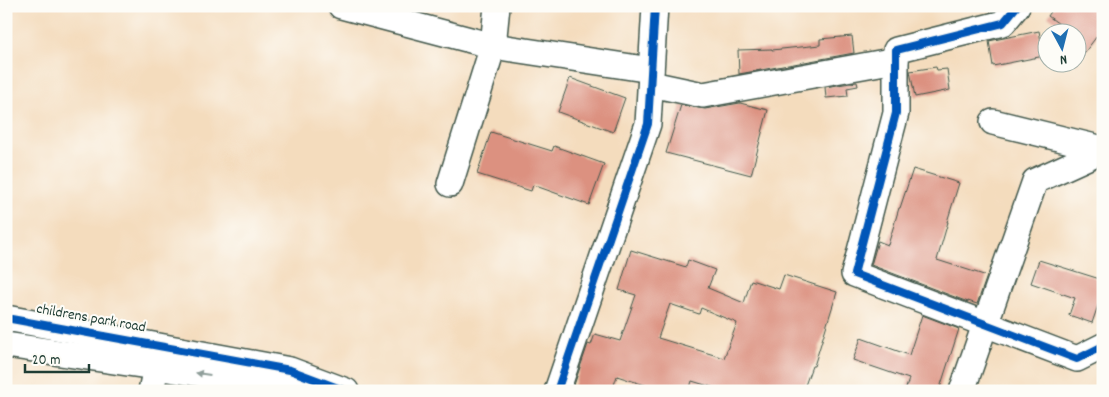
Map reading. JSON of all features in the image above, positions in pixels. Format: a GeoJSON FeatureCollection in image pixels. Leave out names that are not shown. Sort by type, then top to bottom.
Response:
{"type":"FeatureCollection","features":[{"type":"Feature","properties":{"kind":"street"},"geometry":{"type":"LineString","coordinates":[[341,6],[494,46],[651,77],[703,95],[896,60]]}},
{"type":"Feature","properties":{"kind":"street"},"geometry":{"type":"LineString","coordinates":[[450,184],[494,46],[496,6]]}},
{"type":"Feature","properties":{"kind":"street"},"geometry":{"type":"LineString","coordinates":[[556,391],[648,124],[655,6]]}},
{"type":"Feature","properties":{"kind":"street"},"geometry":{"type":"LineString","coordinates":[[1017,6],[1003,23],[896,50],[896,113],[854,274],[1077,359],[1103,346]]}},
{"type":"Feature","properties":{"kind":"street"},"geometry":{"type":"LineString","coordinates":[[992,122],[1103,149]]}},
{"type":"Feature","properties":{"kind":"street"},"geometry":{"type":"LineString","coordinates":[[962,391],[1035,181],[1103,149]]}},
{"type":"Feature","properties":{"kind":"street","name":"childrens park road"},"geometry":{"type":"LineString","coordinates":[[6,318],[290,370],[346,391]]}},
{"type":"Feature","properties":{"kind":"street"},"geometry":{"type":"LineString","coordinates":[[6,345],[153,379],[297,388],[303,391]]}},
{"type":"Feature","properties":{"kind":"building"},"geometry":{"type":"Polygon","coordinates":[[[1055,6],[1089,6],[1103,14],[1103,28],[1086,51],[1086,22],[1056,22],[1048,16],[1055,6]]]}},
{"type":"Feature","properties":{"kind":"building"},"geometry":{"type":"Polygon","coordinates":[[[1036,32],[1036,58],[993,66],[989,41],[1036,32]]]}},
{"type":"Feature","properties":{"kind":"building"},"geometry":{"type":"Polygon","coordinates":[[[852,36],[854,53],[739,74],[738,50],[772,50],[820,45],[820,39],[852,36]]]}},
{"type":"Feature","properties":{"kind":"building"},"geometry":{"type":"Polygon","coordinates":[[[936,67],[937,70],[947,69],[950,90],[915,97],[910,71],[936,67]]]}},
{"type":"Feature","properties":{"kind":"building"},"geometry":{"type":"Polygon","coordinates":[[[570,78],[625,98],[613,132],[558,112],[570,78]]]}},
{"type":"Feature","properties":{"kind":"building"},"geometry":{"type":"Polygon","coordinates":[[[857,82],[858,86],[847,88],[848,96],[826,98],[825,87],[857,82]]]}},
{"type":"Feature","properties":{"kind":"building"},"geometry":{"type":"Polygon","coordinates":[[[740,103],[768,110],[751,175],[666,153],[681,105],[705,109],[740,103]]]}},
{"type":"Feature","properties":{"kind":"building"},"geometry":{"type":"Polygon","coordinates":[[[491,132],[552,151],[554,146],[604,164],[589,205],[533,185],[531,191],[477,174],[491,132]]]}},
{"type":"Feature","properties":{"kind":"building"},"geometry":{"type":"Polygon","coordinates":[[[913,169],[959,183],[937,260],[987,276],[977,304],[871,265],[878,241],[888,245],[913,169]]]}},
{"type":"Feature","properties":{"kind":"building"},"geometry":{"type":"Polygon","coordinates":[[[631,250],[686,267],[688,260],[715,270],[708,288],[744,303],[751,280],[779,289],[784,275],[837,292],[814,366],[812,366],[803,391],[725,391],[692,381],[689,391],[653,391],[654,388],[617,376],[612,391],[572,391],[588,344],[591,345],[595,334],[620,341],[636,295],[619,290],[631,250]],[[670,304],[658,338],[724,358],[737,323],[701,308],[699,314],[670,304]]]}},
{"type":"Feature","properties":{"kind":"building"},"geometry":{"type":"Polygon","coordinates":[[[1039,260],[1103,280],[1103,291],[1092,323],[1069,315],[1075,298],[1031,283],[1039,260]]]}},
{"type":"Feature","properties":{"kind":"building"},"geometry":{"type":"Polygon","coordinates":[[[922,315],[959,329],[939,391],[905,391],[909,379],[853,360],[861,338],[909,355],[922,315]]]}},
{"type":"Feature","properties":{"kind":"cycle path"},"geometry":{"type":"LineString","coordinates":[[557,391],[648,124],[655,6]]}},
{"type":"Feature","properties":{"kind":"cycle path"},"geometry":{"type":"LineString","coordinates":[[1017,6],[1003,23],[896,50],[896,113],[854,274],[1077,359],[1103,346]]}},
{"type":"Feature","properties":{"kind":"cycle path"},"geometry":{"type":"LineString","coordinates":[[6,318],[290,370],[346,391]]}}]}
